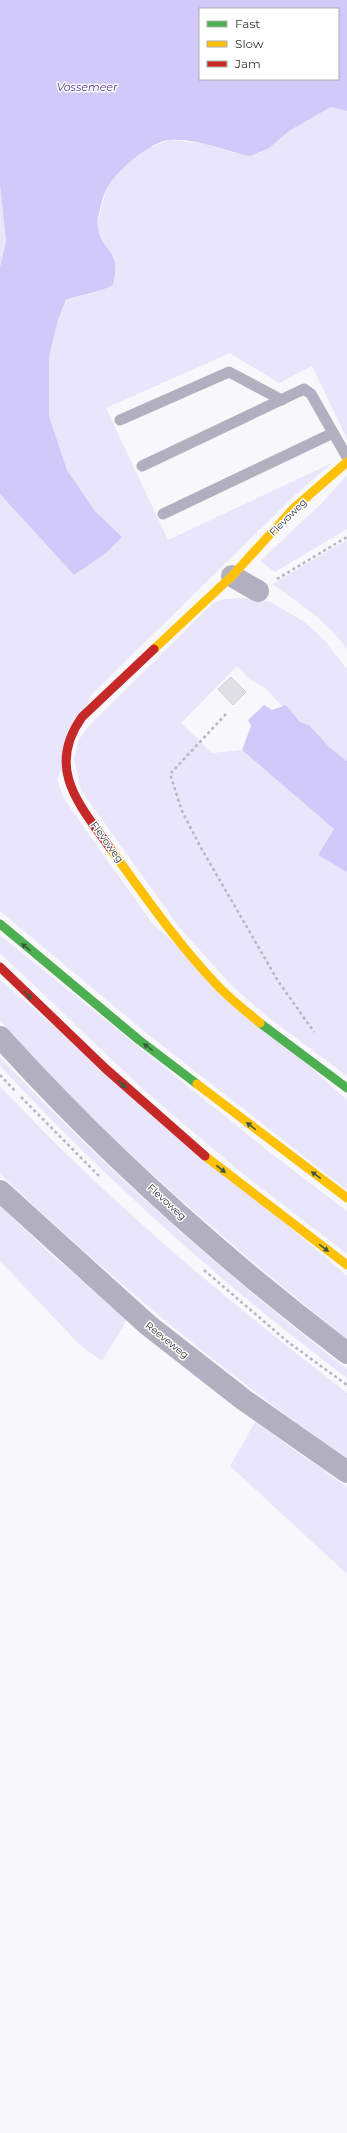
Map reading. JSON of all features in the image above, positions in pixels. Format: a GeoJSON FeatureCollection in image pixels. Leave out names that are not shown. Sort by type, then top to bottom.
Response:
{"type":"FeatureCollection","features":[{"type":"Feature","properties":{"kind":"main road","name":"Flevoweg"},"geometry":{"type":"LineString","coordinates":[[347,462],[293,509],[232,576],[76,724],[65,750],[66,777],[70,789],[84,812],[187,952],[218,986],[262,1025],[347,1088]]}},
{"type":"Feature","properties":{"kind":"main road"},"geometry":{"type":"LineString","coordinates":[[0,924],[139,1040],[347,1198]]}},
{"type":"Feature","properties":{"kind":"main road"},"geometry":{"type":"LineString","coordinates":[[0,967],[53,1020],[139,1099],[217,1166],[347,1265]]}},
{"type":"Feature","properties":{"kind":"street"},"geometry":{"type":"LineString","coordinates":[[232,576],[258,591]]}},
{"type":"Feature","properties":{"kind":"street","name":"Flevoweg"},"geometry":{"type":"LineString","coordinates":[[0,1037],[40,1082],[125,1164],[238,1265],[304,1321],[347,1353]]}},
{"type":"Feature","properties":{"kind":"street","name":"Reeveweg"},"geometry":{"type":"LineString","coordinates":[[0,1191],[148,1325],[244,1400],[347,1472]]}},
{"type":"Feature","properties":{"kind":"lane"},"geometry":{"type":"LineString","coordinates":[[120,420],[229,372],[282,400]]}},
{"type":"Feature","properties":{"kind":"lane"},"geometry":{"type":"LineString","coordinates":[[142,466],[304,389],[311,394],[347,457]]}},
{"type":"Feature","properties":{"kind":"lane"},"geometry":{"type":"LineString","coordinates":[[163,514],[333,433]]}},
{"type":"Feature","properties":{"kind":"path"},"geometry":{"type":"LineString","coordinates":[[258,591],[347,537]]}},
{"type":"Feature","properties":{"kind":"path"},"geometry":{"type":"LineString","coordinates":[[226,714],[170,774],[182,811],[200,846],[278,981],[315,1034]]}},
{"type":"Feature","properties":{"kind":"shaded area"},"geometry":{"type":"Polygon","coordinates":[[[331,107],[347,111],[347,439],[312,366],[279,383],[230,353],[106,408],[168,540],[332,463],[295,495],[91,695],[57,780],[64,799],[152,923],[347,1100],[347,1190],[150,1036],[0,911],[0,494],[74,575],[122,537],[95,511],[67,470],[49,416],[49,357],[58,320],[67,300],[96,292],[113,285],[117,270],[115,257],[104,245],[97,226],[107,186],[123,168],[147,149],[170,140],[206,144],[234,153],[259,153],[289,131],[331,107]]]}},
{"type":"Feature","properties":{"kind":"shaded area"},"geometry":{"type":"Polygon","coordinates":[[[0,185],[6,241],[0,267],[0,185]]]}},
{"type":"Feature","properties":{"kind":"shaded area"},"geometry":{"type":"Polygon","coordinates":[[[347,475],[347,529],[275,572],[260,561],[322,503],[347,475]]]}},
{"type":"Feature","properties":{"kind":"shaded area"},"geometry":{"type":"Polygon","coordinates":[[[347,540],[347,649],[322,622],[303,606],[272,584],[347,540]]]}},
{"type":"Feature","properties":{"kind":"shaded area"},"geometry":{"type":"Polygon","coordinates":[[[245,598],[271,602],[306,623],[325,641],[347,669],[347,761],[330,748],[309,725],[300,722],[286,705],[283,707],[264,687],[249,679],[237,666],[181,723],[212,753],[242,750],[334,829],[318,855],[347,872],[347,1076],[269,1018],[233,987],[179,927],[81,790],[74,759],[79,739],[88,727],[213,603],[225,599],[245,598]]]}},
{"type":"Feature","properties":{"kind":"shaded area"},"geometry":{"type":"Polygon","coordinates":[[[0,935],[268,1151],[347,1211],[347,1254],[238,1170],[145,1091],[0,953],[0,935]]]}},
{"type":"Feature","properties":{"kind":"shaded area"},"geometry":{"type":"Polygon","coordinates":[[[0,980],[347,1276],[347,1339],[211,1226],[167,1187],[123,1147],[40,1064],[0,1021],[0,980]]]}},
{"type":"Feature","properties":{"kind":"shaded area"},"geometry":{"type":"Polygon","coordinates":[[[0,1057],[82,1140],[167,1220],[256,1296],[347,1369],[347,1378],[255,1306],[167,1230],[40,1108],[0,1066],[0,1057]]]}},
{"type":"Feature","properties":{"kind":"shaded area"},"geometry":{"type":"Polygon","coordinates":[[[0,1086],[81,1168],[167,1247],[256,1321],[347,1393],[347,1458],[301,1426],[211,1358],[168,1323],[83,1250],[0,1174],[0,1086]]]}},
{"type":"Feature","properties":{"kind":"shaded area"},"geometry":{"type":"Polygon","coordinates":[[[0,1206],[43,1247],[127,1320],[102,1361],[81,1346],[0,1261],[0,1206]]]}},
{"type":"Feature","properties":{"kind":"shaded area"},"geometry":{"type":"Polygon","coordinates":[[[255,1422],[347,1487],[347,1574],[230,1466],[255,1422]]]}},
{"type":"Feature","properties":{"kind":"water","name":"Vossemeer"},"geometry":{"type":"Polygon","coordinates":[[[0,0],[347,0],[347,111],[331,107],[289,131],[269,148],[250,156],[190,141],[170,140],[162,142],[154,145],[136,157],[119,172],[106,189],[98,218],[98,227],[103,243],[114,258],[115,273],[113,285],[102,290],[66,300],[58,320],[49,357],[49,416],[67,470],[95,511],[122,537],[106,553],[74,575],[0,494],[0,267],[6,241],[0,185],[0,0]]]}},
{"type":"Feature","properties":{"kind":"water"},"geometry":{"type":"Polygon","coordinates":[[[264,705],[272,710],[286,705],[300,722],[309,725],[330,748],[347,761],[347,872],[318,855],[334,829],[242,750],[251,726],[248,720],[264,705]]]}},
{"type":"Feature","properties":{"kind":"building"},"geometry":{"type":"Polygon","coordinates":[[[231,677],[246,692],[233,705],[218,689],[231,677]]]}},
{"type":"Feature","properties":{"kind":"traffic: fast"},"geometry":{"type":"LineString","coordinates":[[0,924],[139,1040],[197,1084]]}},
{"type":"Feature","properties":{"kind":"traffic: fast"},"geometry":{"type":"LineString","coordinates":[[260,1023],[347,1088]]}},
{"type":"Feature","properties":{"kind":"traffic: slow"},"geometry":{"type":"LineString","coordinates":[[154,649],[232,576],[293,509],[347,462]]}},
{"type":"Feature","properties":{"kind":"traffic: slow"},"geometry":{"type":"LineString","coordinates":[[110,848],[161,918],[202,969],[227,995],[260,1023]]}},
{"type":"Feature","properties":{"kind":"traffic: slow"},"geometry":{"type":"LineString","coordinates":[[197,1084],[347,1198]]}},
{"type":"Feature","properties":{"kind":"traffic: slow"},"geometry":{"type":"LineString","coordinates":[[205,1156],[347,1265]]}},
{"type":"Feature","properties":{"kind":"traffic: jam"},"geometry":{"type":"LineString","coordinates":[[110,848],[88,817],[71,786],[67,770],[67,753],[71,736],[82,717],[154,649]]}},
{"type":"Feature","properties":{"kind":"traffic: jam"},"geometry":{"type":"LineString","coordinates":[[0,967],[106,1069],[205,1156]]}}]}
